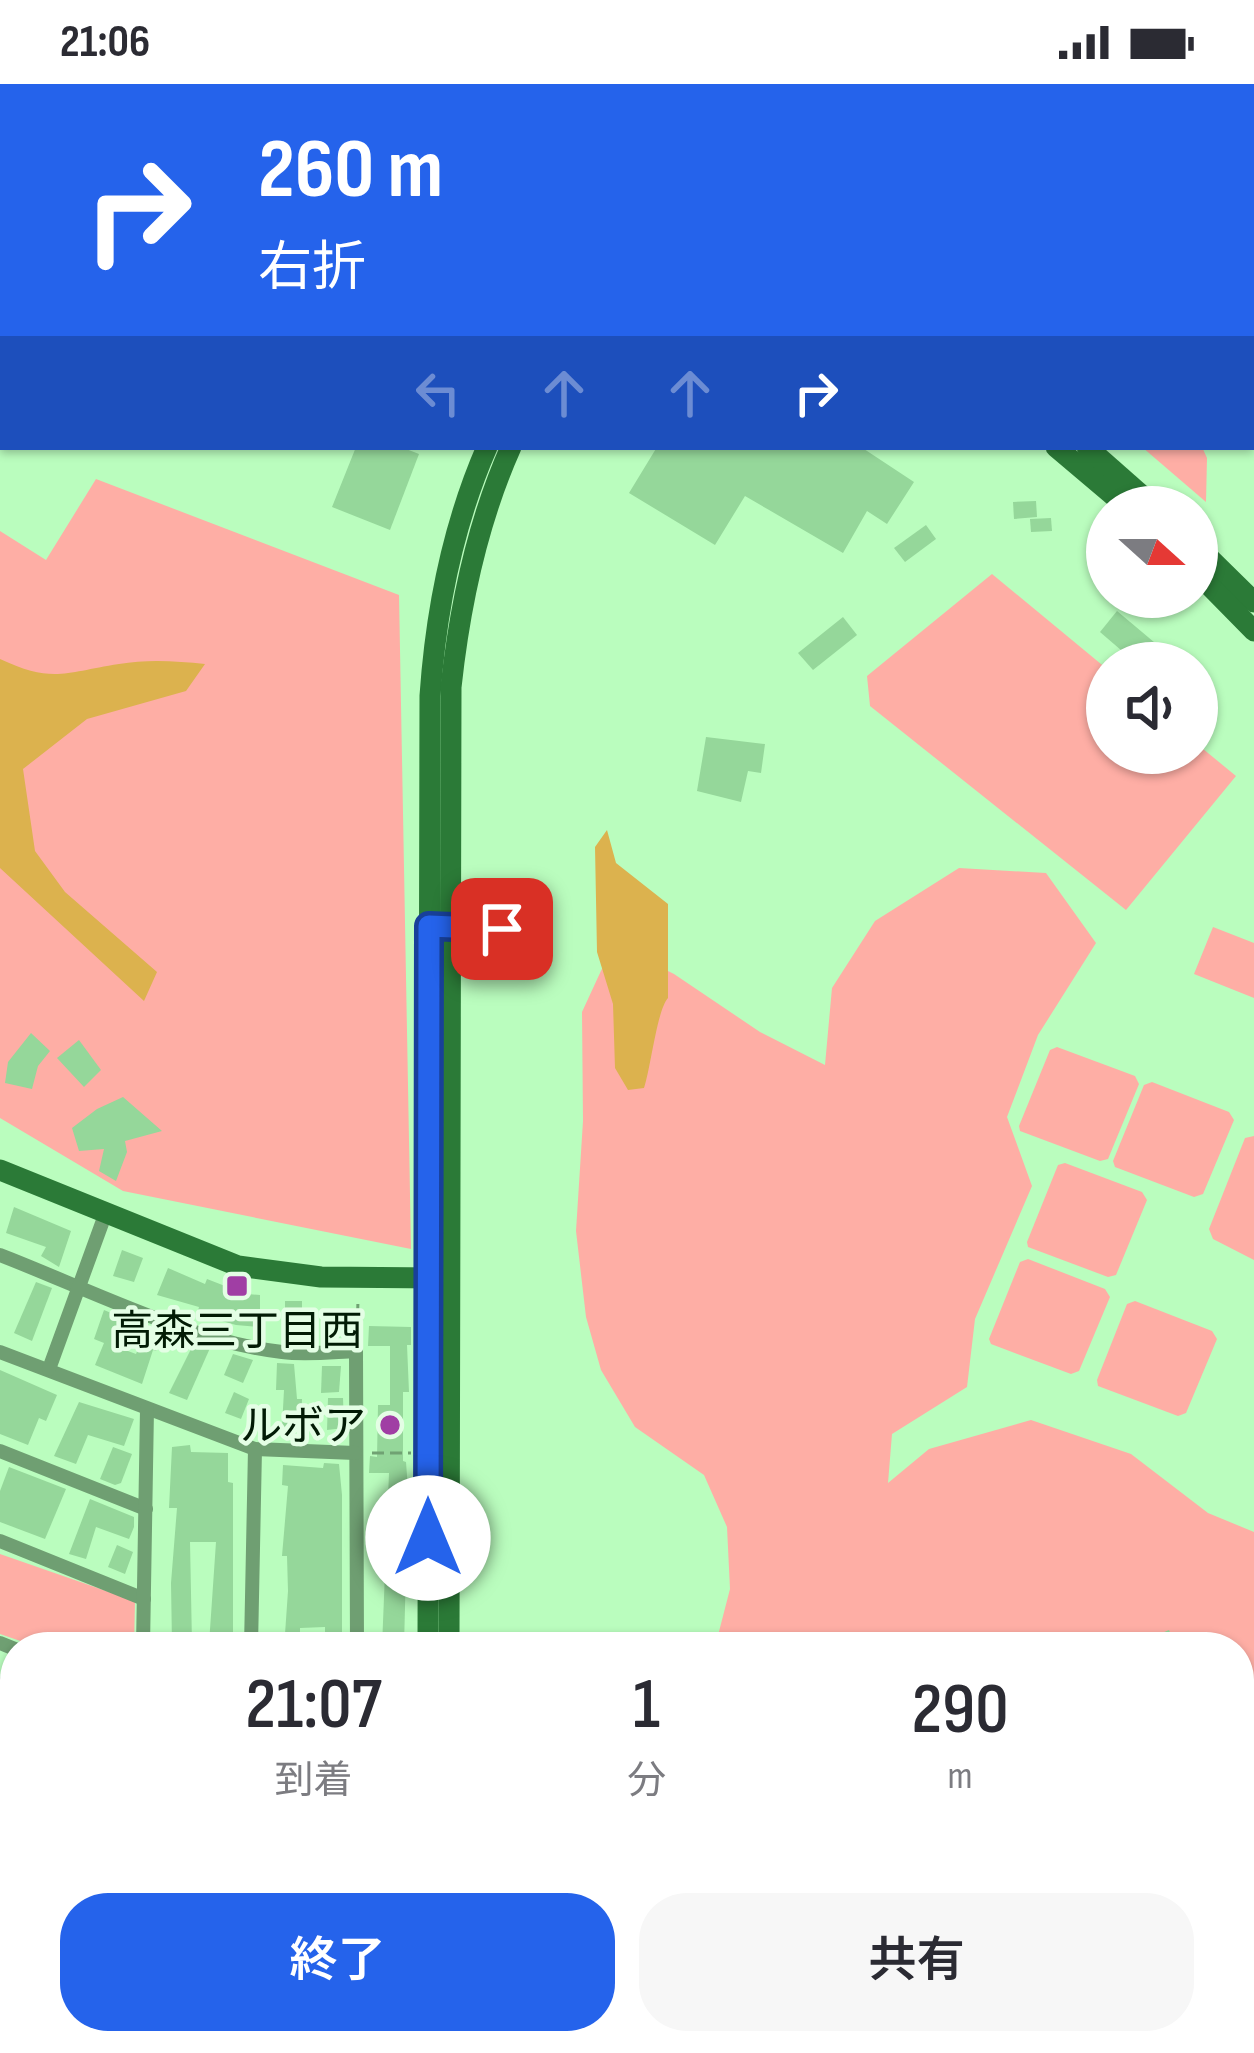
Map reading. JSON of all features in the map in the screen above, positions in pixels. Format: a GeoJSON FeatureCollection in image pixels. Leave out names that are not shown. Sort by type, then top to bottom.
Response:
{"type":"FeatureCollection","features":[{"type":"Feature","properties":{"kind":"main road"},"geometry":{"type":"LineString","coordinates":[[449,1632],[452,950],[440,926],[434,646],[461,512],[486,450]]}},
{"type":"Feature","properties":{"kind":"main road"},"geometry":{"type":"LineString","coordinates":[[428,1632],[427,1278],[452,687],[457,635],[478,539],[510,450]]}},
{"type":"Feature","properties":{"kind":"main road"},"geometry":{"type":"LineString","coordinates":[[1060,450],[1102,486]]}},
{"type":"Feature","properties":{"kind":"main road"},"geometry":{"type":"LineString","coordinates":[[1091,450],[1132,486]]}},
{"type":"Feature","properties":{"kind":"main road"},"geometry":{"type":"LineString","coordinates":[[1218,567],[1254,602]]}},
{"type":"Feature","properties":{"kind":"main road"},"geometry":{"type":"LineString","coordinates":[[1218,594],[1254,631]]}},
{"type":"Feature","properties":{"kind":"main road"},"geometry":{"type":"LineString","coordinates":[[0,1169],[238,1266],[322,1277],[451,1277]]}},
{"type":"Feature","properties":{"kind":"street"},"geometry":{"type":"LineString","coordinates":[[440,926],[502,929]]}},
{"type":"Feature","properties":{"kind":"street"},"geometry":{"type":"LineString","coordinates":[[452,950],[501,954]]}},
{"type":"Feature","properties":{"kind":"street"},"geometry":{"type":"LineString","coordinates":[[49,1369],[105,1215]]}},
{"type":"Feature","properties":{"kind":"street"},"geometry":{"type":"LineString","coordinates":[[0,1255],[200,1334],[284,1353],[356,1352],[357,1632]]}},
{"type":"Feature","properties":{"kind":"street"},"geometry":{"type":"LineString","coordinates":[[0,1352],[255,1449],[355,1453]]}},
{"type":"Feature","properties":{"kind":"street"},"geometry":{"type":"LineString","coordinates":[[143,1632],[147,1409]]}},
{"type":"Feature","properties":{"kind":"street"},"geometry":{"type":"LineString","coordinates":[[251,1632],[255,1449]]}},
{"type":"Feature","properties":{"kind":"street"},"geometry":{"type":"LineString","coordinates":[[0,1451],[146,1510]]}},
{"type":"Feature","properties":{"kind":"street"},"geometry":{"type":"LineString","coordinates":[[0,1541],[144,1599]]}},
{"type":"Feature","properties":{"kind":"path"},"geometry":{"type":"LineString","coordinates":[[356,1352],[358,1300]]}},
{"type":"Feature","properties":{"kind":"path"},"geometry":{"type":"LineString","coordinates":[[355,1453],[412,1453]]}},
{"type":"Feature","properties":{"kind":"shaded area"},"geometry":{"type":"Polygon","coordinates":[[[1145,450],[1203,450],[1206,486],[1187,486],[1145,450]]]}},
{"type":"Feature","properties":{"kind":"shaded area"},"geometry":{"type":"Polygon","coordinates":[[[96,479],[399,595],[411,1249],[123,1191],[0,1118],[0,531],[46,560],[96,479]]]}},
{"type":"Feature","properties":{"kind":"shaded area"},"geometry":{"type":"Polygon","coordinates":[[[992,574],[1086,652],[1086,774],[1218,774],[1218,761],[1236,776],[1126,910],[870,706],[867,676],[992,574]]]}},
{"type":"Feature","properties":{"kind":"shaded area"},"geometry":{"type":"Polygon","coordinates":[[[0,659],[47,674],[140,661],[205,664],[186,691],[87,719],[23,769],[35,851],[65,892],[157,972],[144,1001],[0,868],[0,659]]]}},
{"type":"Feature","properties":{"kind":"shaded area"},"geometry":{"type":"Polygon","coordinates":[[[607,830],[616,863],[668,904],[668,998],[644,1088],[628,1090],[615,1068],[613,1004],[597,952],[595,847],[607,830]]]}},
{"type":"Feature","properties":{"kind":"shaded area"},"geometry":{"type":"Polygon","coordinates":[[[959,868],[1046,873],[1096,943],[1038,1035],[1007,1117],[1032,1186],[975,1319],[967,1387],[892,1434],[888,1483],[929,1449],[1031,1420],[1131,1454],[1208,1513],[1254,1532],[1254,1632],[719,1632],[730,1589],[727,1527],[704,1475],[635,1427],[601,1370],[586,1317],[576,1231],[583,1121],[582,1012],[606,960],[630,952],[674,974],[760,1032],[825,1065],[832,988],[875,921],[959,868]]]}},
{"type":"Feature","properties":{"kind":"shaded area"},"geometry":{"type":"Polygon","coordinates":[[[1213,927],[1254,943],[1254,998],[1194,974],[1213,927]]]}},
{"type":"Feature","properties":{"kind":"shaded area"},"geometry":{"type":"Polygon","coordinates":[[[1057,1047],[1135,1076],[1139,1084],[1108,1159],[1100,1161],[1020,1131],[1050,1050],[1057,1047]]]}},
{"type":"Feature","properties":{"kind":"shaded area"},"geometry":{"type":"Polygon","coordinates":[[[1152,1082],[1229,1112],[1234,1120],[1203,1194],[1194,1197],[1115,1167],[1113,1161],[1144,1085],[1152,1082]]]}},
{"type":"Feature","properties":{"kind":"shaded area"},"geometry":{"type":"Polygon","coordinates":[[[1254,1136],[1254,1260],[1213,1239],[1209,1229],[1245,1138],[1254,1136]]]}},
{"type":"Feature","properties":{"kind":"shaded area"},"geometry":{"type":"Polygon","coordinates":[[[1065,1163],[1142,1192],[1147,1200],[1116,1275],[1108,1277],[1028,1247],[1058,1165],[1065,1163]]]}},
{"type":"Feature","properties":{"kind":"shaded area"},"geometry":{"type":"Polygon","coordinates":[[[1028,1259],[1105,1289],[1110,1297],[1079,1371],[1071,1374],[991,1344],[1020,1262],[1028,1259]]]}},
{"type":"Feature","properties":{"kind":"shaded area"},"geometry":{"type":"Polygon","coordinates":[[[1135,1301],[1212,1331],[1217,1339],[1186,1413],[1178,1416],[1098,1386],[1127,1304],[1135,1301]]]}},
{"type":"Feature","properties":{"kind":"shaded area"},"geometry":{"type":"Polygon","coordinates":[[[0,1554],[135,1601],[134,1632],[0,1632],[0,1554]]]}},
{"type":"Feature","properties":{"kind":"building"},"geometry":{"type":"Polygon","coordinates":[[[355,450],[419,454],[390,530],[332,507],[355,450]]]}},
{"type":"Feature","properties":{"kind":"building"},"geometry":{"type":"Polygon","coordinates":[[[655,450],[866,450],[914,482],[887,524],[867,511],[843,553],[745,496],[715,545],[629,493],[655,450]]]}},
{"type":"Feature","properties":{"kind":"building"},"geometry":{"type":"Polygon","coordinates":[[[1036,501],[1037,517],[1014,519],[1013,502],[1036,501]]]}},
{"type":"Feature","properties":{"kind":"building"},"geometry":{"type":"Polygon","coordinates":[[[1051,518],[1052,531],[1031,532],[1030,519],[1051,518]]]}},
{"type":"Feature","properties":{"kind":"building"},"geometry":{"type":"Polygon","coordinates":[[[926,525],[936,539],[905,562],[894,548],[926,525]]]}},
{"type":"Feature","properties":{"kind":"building"},"geometry":{"type":"Polygon","coordinates":[[[843,617],[857,635],[813,670],[798,653],[843,617]]]}},
{"type":"Feature","properties":{"kind":"building"},"geometry":{"type":"Polygon","coordinates":[[[1111,618],[1125,618],[1154,642],[1112,642],[1100,632],[1111,618]]]}},
{"type":"Feature","properties":{"kind":"building"},"geometry":{"type":"Polygon","coordinates":[[[706,737],[765,744],[761,773],[748,771],[741,802],[697,791],[706,737]]]}},
{"type":"Feature","properties":{"kind":"building"},"geometry":{"type":"Polygon","coordinates":[[[31,1033],[50,1051],[38,1066],[32,1089],[5,1083],[8,1062],[31,1033]]]}},
{"type":"Feature","properties":{"kind":"building"},"geometry":{"type":"Polygon","coordinates":[[[79,1040],[101,1070],[84,1087],[57,1058],[79,1040]]]}},
{"type":"Feature","properties":{"kind":"building"},"geometry":{"type":"Polygon","coordinates":[[[123,1097],[162,1131],[125,1141],[127,1152],[116,1181],[99,1171],[104,1149],[79,1151],[72,1128],[123,1097]]]}},
{"type":"Feature","properties":{"kind":"building"},"geometry":{"type":"Polygon","coordinates":[[[14,1207],[71,1231],[59,1267],[41,1256],[46,1247],[6,1233],[14,1207]]]}},
{"type":"Feature","properties":{"kind":"building"},"geometry":{"type":"Polygon","coordinates":[[[122,1250],[143,1258],[134,1282],[113,1276],[122,1250]]]}},
{"type":"Feature","properties":{"kind":"building"},"geometry":{"type":"Polygon","coordinates":[[[168,1268],[205,1284],[207,1279],[225,1286],[223,1292],[260,1295],[260,1327],[197,1314],[199,1307],[157,1295],[168,1268]]]}},
{"type":"Feature","properties":{"kind":"building"},"geometry":{"type":"Polygon","coordinates":[[[36,1282],[52,1288],[32,1341],[14,1333],[36,1282]]]}},
{"type":"Feature","properties":{"kind":"building"},"geometry":{"type":"Polygon","coordinates":[[[285,1301],[302,1301],[302,1328],[285,1328],[285,1301]]]}},
{"type":"Feature","properties":{"kind":"building"},"geometry":{"type":"Polygon","coordinates":[[[104,1310],[123,1318],[112,1345],[136,1354],[147,1327],[164,1333],[142,1384],[95,1365],[104,1343],[94,1339],[104,1310]]]}},
{"type":"Feature","properties":{"kind":"building"},"geometry":{"type":"Polygon","coordinates":[[[369,1326],[411,1327],[409,1392],[403,1392],[408,1489],[404,1632],[383,1632],[389,1473],[369,1473],[370,1456],[377,1457],[378,1405],[390,1405],[390,1346],[368,1346],[369,1326]]]}},
{"type":"Feature","properties":{"kind":"building"},"geometry":{"type":"Polygon","coordinates":[[[194,1343],[210,1348],[187,1400],[169,1393],[194,1343]]]}},
{"type":"Feature","properties":{"kind":"building"},"geometry":{"type":"Polygon","coordinates":[[[233,1354],[253,1360],[243,1383],[224,1375],[233,1354]]]}},
{"type":"Feature","properties":{"kind":"building"},"geometry":{"type":"Polygon","coordinates":[[[277,1363],[294,1364],[297,1399],[302,1399],[301,1426],[282,1427],[284,1390],[276,1390],[277,1363]]]}},
{"type":"Feature","properties":{"kind":"building"},"geometry":{"type":"Polygon","coordinates":[[[322,1366],[341,1366],[339,1392],[321,1393],[322,1366]]]}},
{"type":"Feature","properties":{"kind":"building"},"geometry":{"type":"Polygon","coordinates":[[[0,1370],[57,1395],[46,1421],[39,1418],[28,1445],[0,1434],[0,1370]]]}},
{"type":"Feature","properties":{"kind":"building"},"geometry":{"type":"Polygon","coordinates":[[[234,1392],[249,1399],[241,1419],[225,1413],[234,1392]]]}},
{"type":"Feature","properties":{"kind":"building"},"geometry":{"type":"Polygon","coordinates":[[[328,1398],[343,1398],[344,1428],[327,1430],[328,1398]]]}},
{"type":"Feature","properties":{"kind":"building"},"geometry":{"type":"Polygon","coordinates":[[[79,1402],[134,1419],[124,1446],[88,1435],[76,1464],[54,1456],[79,1402]]]}},
{"type":"Feature","properties":{"kind":"building"},"geometry":{"type":"Polygon","coordinates":[[[190,1445],[191,1452],[228,1453],[228,1482],[233,1483],[233,1632],[210,1632],[216,1542],[190,1542],[192,1632],[172,1632],[177,1508],[169,1508],[172,1447],[190,1445]]]}},
{"type":"Feature","properties":{"kind":"building"},"geometry":{"type":"Polygon","coordinates":[[[113,1447],[132,1454],[121,1483],[115,1485],[100,1479],[113,1447]]]}},
{"type":"Feature","properties":{"kind":"building"},"geometry":{"type":"Polygon","coordinates":[[[324,1463],[339,1464],[342,1632],[325,1632],[325,1627],[285,1632],[287,1556],[282,1556],[288,1486],[282,1485],[283,1465],[323,1468],[324,1463]]]}},
{"type":"Feature","properties":{"kind":"building"},"geometry":{"type":"Polygon","coordinates":[[[9,1467],[66,1489],[45,1539],[0,1522],[0,1491],[9,1467]]]}},
{"type":"Feature","properties":{"kind":"building"},"geometry":{"type":"Polygon","coordinates":[[[90,1499],[134,1517],[134,1527],[129,1539],[96,1527],[86,1559],[69,1554],[90,1499]]]}},
{"type":"Feature","properties":{"kind":"building"},"geometry":{"type":"Polygon","coordinates":[[[117,1545],[133,1552],[125,1574],[108,1567],[117,1545]]]}},
{"type":"Feature","properties":{"kind":"place","name":"高森三丁目西"},"geometry":{"type":"Point","coordinates":[237,1286]}},
{"type":"Feature","properties":{"kind":"place","name":"ルボア"},"geometry":{"type":"Point","coordinates":[390,1425]}},
{"type":"Feature","properties":{"kind":"route"},"geometry":{"type":"LineString","coordinates":[[428,1538],[429,926],[502,929]]}}]}
